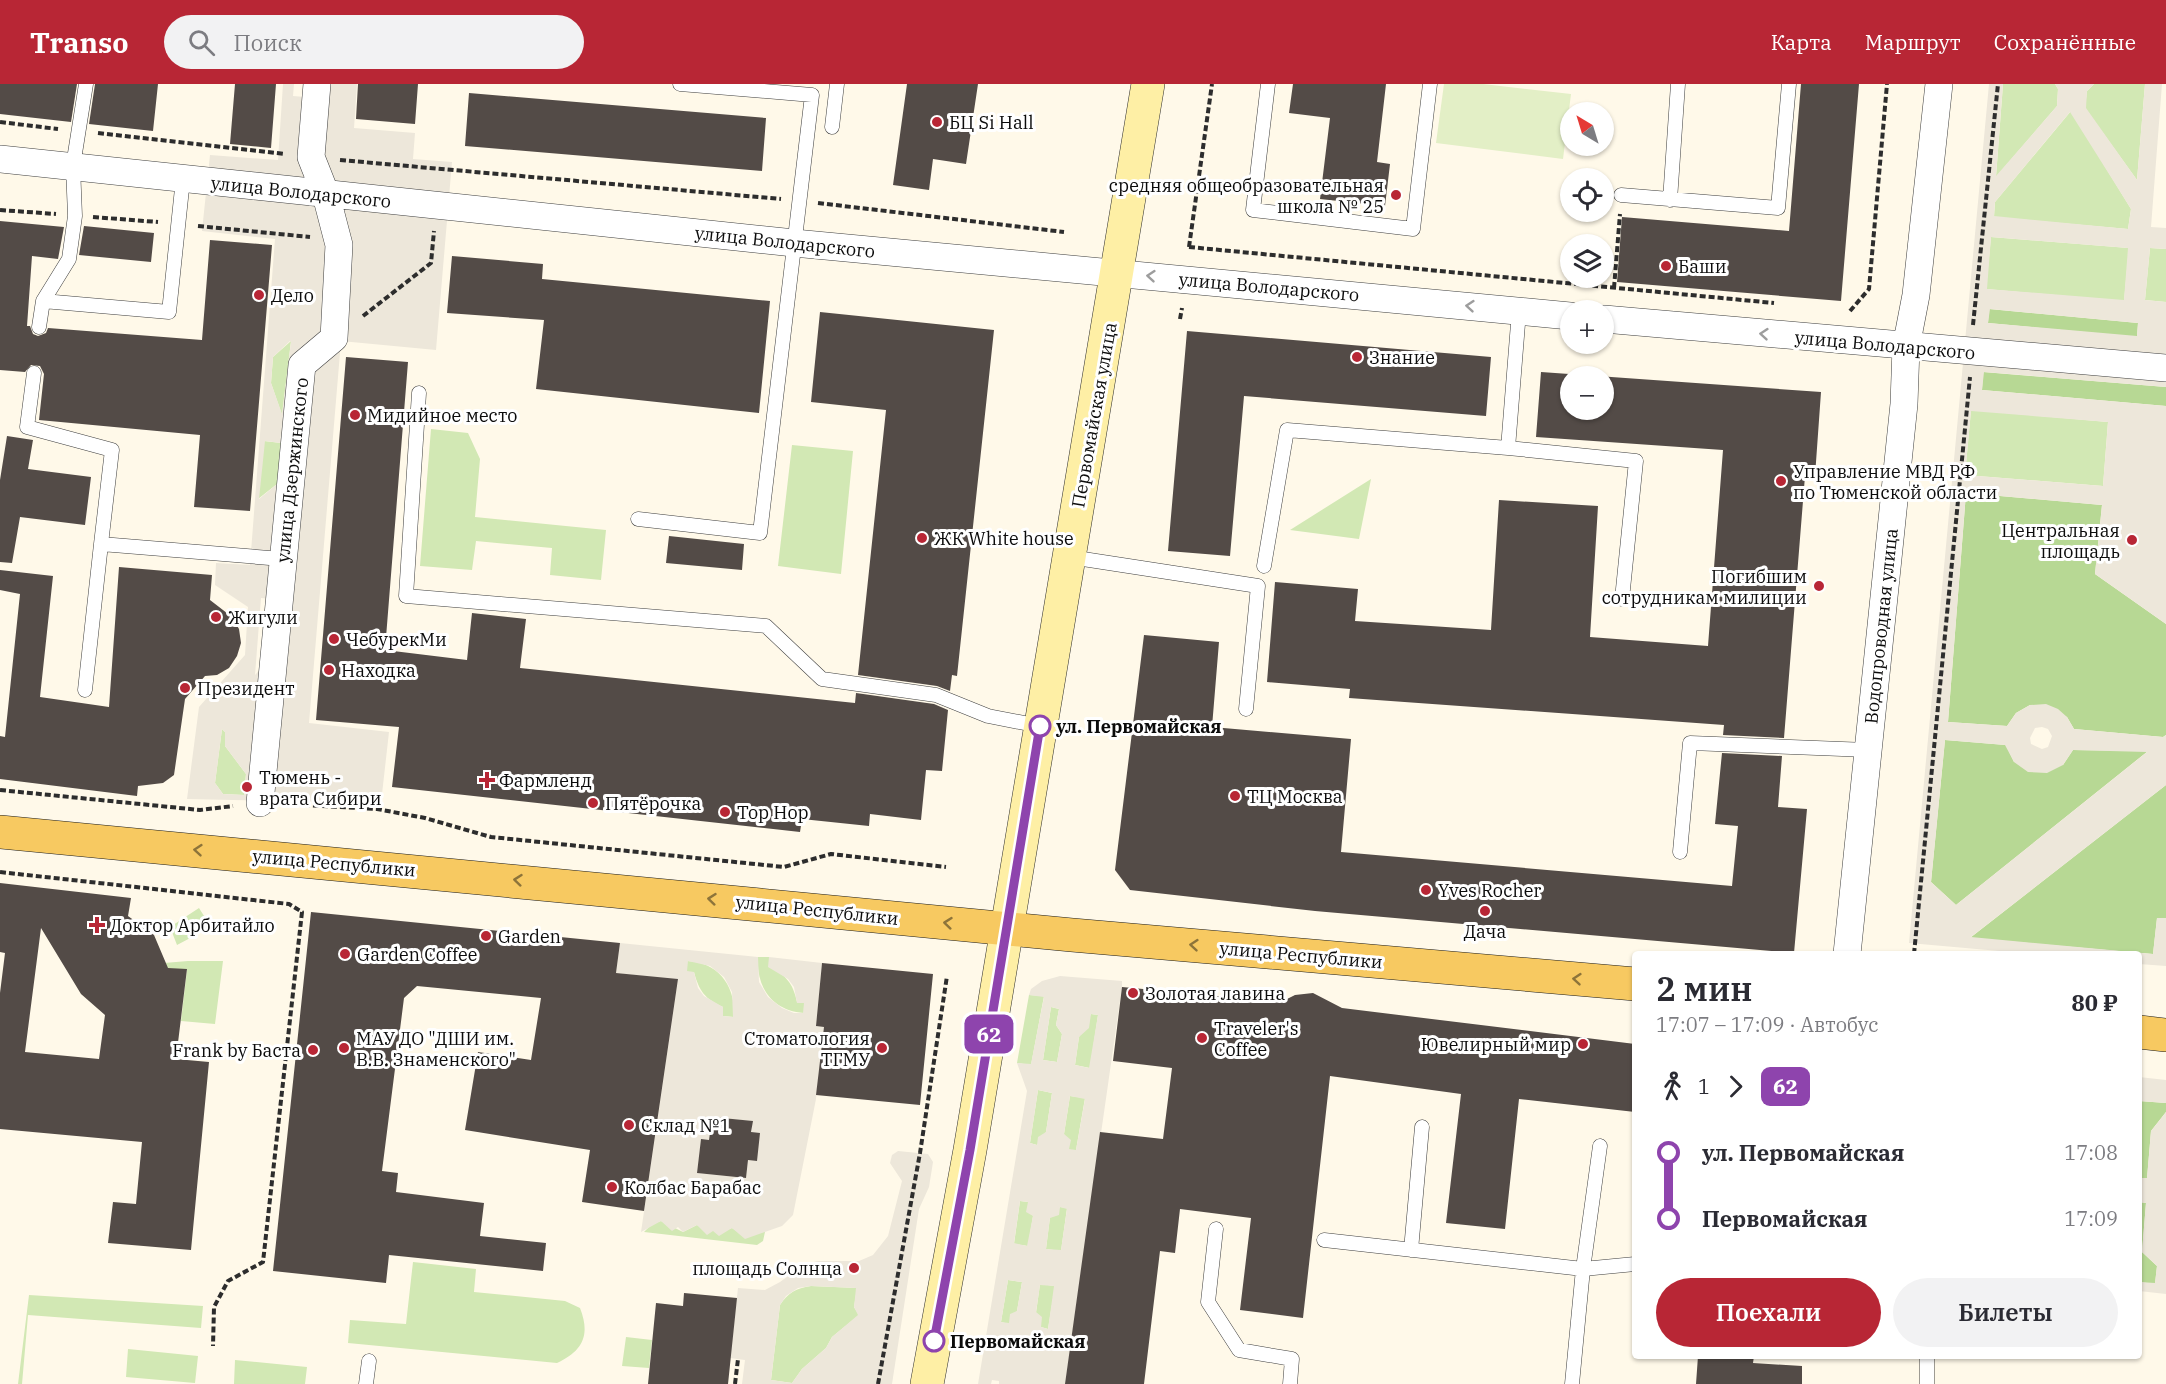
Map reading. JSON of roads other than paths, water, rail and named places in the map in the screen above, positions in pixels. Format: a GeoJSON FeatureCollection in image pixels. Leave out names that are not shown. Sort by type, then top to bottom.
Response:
{"type":"FeatureCollection","features":[{"type":"Feature","properties":{"kind":"main road","name":"улица Республики"},"geometry":{"type":"LineString","coordinates":[[0,832],[1006,928],[1632,984]]}},
{"type":"Feature","properties":{"kind":"main road"},"geometry":{"type":"LineString","coordinates":[[2142,1032],[2166,1035]]}},
{"type":"Feature","properties":{"kind":"street"},"geometry":{"type":"LineString","coordinates":[[317,84],[311,157],[326,195]]}},
{"type":"Feature","properties":{"kind":"street","name":"Первомайская улица"},"geometry":{"type":"LineString","coordinates":[[927,1384],[970,1150],[1149,84]]}},
{"type":"Feature","properties":{"kind":"street","name":"Водопроводная улица"},"geometry":{"type":"LineString","coordinates":[[1847,951],[1904,404],[1906,347],[1916,295],[1940,84]]}},
{"type":"Feature","properties":{"kind":"street","name":"улица Володарского"},"geometry":{"type":"LineString","coordinates":[[0,159],[442,208],[1560,315]]}},
{"type":"Feature","properties":{"kind":"street","name":"улица Дзержинского"},"geometry":{"type":"LineString","coordinates":[[260,803],[302,365],[334,338],[339,244],[326,195]]}},
{"type":"Feature","properties":{"kind":"street","name":"улица Володарского"},"geometry":{"type":"LineString","coordinates":[[1614,320],[1970,353],[2166,368]]}},
{"type":"Feature","properties":{"kind":"lane"},"geometry":{"type":"LineString","coordinates":[[39,327],[43,302],[69,260],[75,216],[73,166],[86,84]]}},
{"type":"Feature","properties":{"kind":"lane"},"geometry":{"type":"LineString","coordinates":[[638,519],[760,533],[812,95],[680,84]]}},
{"type":"Feature","properties":{"kind":"lane"},"geometry":{"type":"LineString","coordinates":[[832,127],[837,84]]}},
{"type":"Feature","properties":{"kind":"lane"},"geometry":{"type":"LineString","coordinates":[[1268,84],[1253,210],[1413,229],[1430,84]]}},
{"type":"Feature","properties":{"kind":"lane"},"geometry":{"type":"LineString","coordinates":[[1670,200],[1678,84]]}},
{"type":"Feature","properties":{"kind":"lane"},"geometry":{"type":"LineString","coordinates":[[1621,195],[1778,208],[1789,84]]}},
{"type":"Feature","properties":{"kind":"lane"},"geometry":{"type":"LineString","coordinates":[[43,302],[169,312],[195,180]]}},
{"type":"Feature","properties":{"kind":"lane"},"geometry":{"type":"LineString","coordinates":[[1508,448],[1520,311]]}},
{"type":"Feature","properties":{"kind":"lane"},"geometry":{"type":"LineString","coordinates":[[34,373],[27,427],[112,450],[86,690]]}},
{"type":"Feature","properties":{"kind":"lane"},"geometry":{"type":"LineString","coordinates":[[419,393],[406,596],[766,626],[822,679],[936,695],[988,717],[1040,726]]}},
{"type":"Feature","properties":{"kind":"lane"},"geometry":{"type":"LineString","coordinates":[[1264,566],[1287,430],[1508,448],[1636,461],[1622,599]]}},
{"type":"Feature","properties":{"kind":"lane"},"geometry":{"type":"LineString","coordinates":[[101,544],[282,559]]}},
{"type":"Feature","properties":{"kind":"lane"},"geometry":{"type":"LineString","coordinates":[[1070,557],[1258,586],[1246,709]]}},
{"type":"Feature","properties":{"kind":"lane"},"geometry":{"type":"LineString","coordinates":[[1680,852],[1690,743],[1868,750]]}},
{"type":"Feature","properties":{"kind":"lane"},"geometry":{"type":"LineString","coordinates":[[1411,1250],[1422,1127]]}},
{"type":"Feature","properties":{"kind":"lane"},"geometry":{"type":"LineString","coordinates":[[1572,1384],[1583,1269],[1600,1146]]}},
{"type":"Feature","properties":{"kind":"lane"},"geometry":{"type":"LineString","coordinates":[[1216,1229],[1208,1302],[1239,1350],[1292,1359],[1290,1384]]}},
{"type":"Feature","properties":{"kind":"lane"},"geometry":{"type":"LineString","coordinates":[[1324,1240],[1583,1269],[1632,1264]]}},
{"type":"Feature","properties":{"kind":"lane"},"geometry":{"type":"LineString","coordinates":[[1927,1384],[1928,1359]]}},
{"type":"Feature","properties":{"kind":"lane"},"geometry":{"type":"LineString","coordinates":[[366,1384],[369,1361]]}},
{"type":"Feature","properties":{"kind":"place","name":"БЦ Si Hall"},"geometry":{"type":"Point","coordinates":[937,122]}},
{"type":"Feature","properties":{"kind":"place","name":"средняя общеобразовательная школа № 25"},"geometry":{"type":"Point","coordinates":[1396,195]}},
{"type":"Feature","properties":{"kind":"place","name":"Баши"},"geometry":{"type":"Point","coordinates":[1666,266]}},
{"type":"Feature","properties":{"kind":"place","name":"Дело"},"geometry":{"type":"Point","coordinates":[259,295]}},
{"type":"Feature","properties":{"kind":"place","name":"Знание"},"geometry":{"type":"Point","coordinates":[1357,357]}},
{"type":"Feature","properties":{"kind":"place","name":"Мидийное место"},"geometry":{"type":"Point","coordinates":[355,415]}},
{"type":"Feature","properties":{"kind":"place","name":"Управление МВД РФ по Тюменской области"},"geometry":{"type":"Point","coordinates":[1781,481]}},
{"type":"Feature","properties":{"kind":"place","name":"ЖК White house"},"geometry":{"type":"Point","coordinates":[922,538]}},
{"type":"Feature","properties":{"kind":"place","name":"Центральная площадь"},"geometry":{"type":"Point","coordinates":[2132,540]}},
{"type":"Feature","properties":{"kind":"place","name":"Погибшим сотрудникам милиции"},"geometry":{"type":"Point","coordinates":[1819,586]}},
{"type":"Feature","properties":{"kind":"place","name":"Жигули"},"geometry":{"type":"Point","coordinates":[216,617]}},
{"type":"Feature","properties":{"kind":"place","name":"ЧебурекМи"},"geometry":{"type":"Point","coordinates":[334,639]}},
{"type":"Feature","properties":{"kind":"place","name":"Находка"},"geometry":{"type":"Point","coordinates":[329,670]}},
{"type":"Feature","properties":{"kind":"place","name":"Президент"},"geometry":{"type":"Point","coordinates":[185,688]}},
{"type":"Feature","properties":{"kind":"place","name":"ул. Первомайская"},"geometry":{"type":"Point","coordinates":[1040,726]}},
{"type":"Feature","properties":{"kind":"place","name":"Фармленд"},"geometry":{"type":"Point","coordinates":[487,780]}},
{"type":"Feature","properties":{"kind":"place","name":"Тюмень - врата Сибири"},"geometry":{"type":"Point","coordinates":[247,787]}},
{"type":"Feature","properties":{"kind":"place","name":"ТЦ Москва"},"geometry":{"type":"Point","coordinates":[1235,796]}},
{"type":"Feature","properties":{"kind":"place","name":"Пятёрочка"},"geometry":{"type":"Point","coordinates":[593,803]}},
{"type":"Feature","properties":{"kind":"place","name":"Top Hop"},"geometry":{"type":"Point","coordinates":[725,812]}},
{"type":"Feature","properties":{"kind":"place","name":"Yves Rocher"},"geometry":{"type":"Point","coordinates":[1426,890]}},
{"type":"Feature","properties":{"kind":"place","name":"Дача"},"geometry":{"type":"Point","coordinates":[1485,911]}},
{"type":"Feature","properties":{"kind":"place","name":"Доктор Арбитайло"},"geometry":{"type":"Point","coordinates":[97,925]}},
{"type":"Feature","properties":{"kind":"place","name":"Garden"},"geometry":{"type":"Point","coordinates":[486,936]}},
{"type":"Feature","properties":{"kind":"place","name":"Garden Coffee"},"geometry":{"type":"Point","coordinates":[345,954]}},
{"type":"Feature","properties":{"kind":"place","name":"Золотая лавина"},"geometry":{"type":"Point","coordinates":[1133,993]}},
{"type":"Feature","properties":{"kind":"place","name":"Traveler's Coffee"},"geometry":{"type":"Point","coordinates":[1202,1038]}},
{"type":"Feature","properties":{"kind":"place","name":"Ювелирный мир"},"geometry":{"type":"Point","coordinates":[1583,1044]}},
{"type":"Feature","properties":{"kind":"place","name":"МАУ ДО \"ДШИ им. В.В. Знаменского\""},"geometry":{"type":"Point","coordinates":[344,1048]}},
{"type":"Feature","properties":{"kind":"place","name":"Стоматология ТГМУ"},"geometry":{"type":"Point","coordinates":[882,1048]}},
{"type":"Feature","properties":{"kind":"place","name":"Frank by Баста"},"geometry":{"type":"Point","coordinates":[313,1050]}},
{"type":"Feature","properties":{"kind":"place","name":"Склад №1"},"geometry":{"type":"Point","coordinates":[629,1125]}},
{"type":"Feature","properties":{"kind":"place","name":"Колбас Барабас"},"geometry":{"type":"Point","coordinates":[612,1187]}},
{"type":"Feature","properties":{"kind":"place","name":"площадь Солнца"},"geometry":{"type":"Point","coordinates":[854,1268]}},
{"type":"Feature","properties":{"kind":"place","name":"Первомайская"},"geometry":{"type":"Point","coordinates":[934,1341]}}]}
